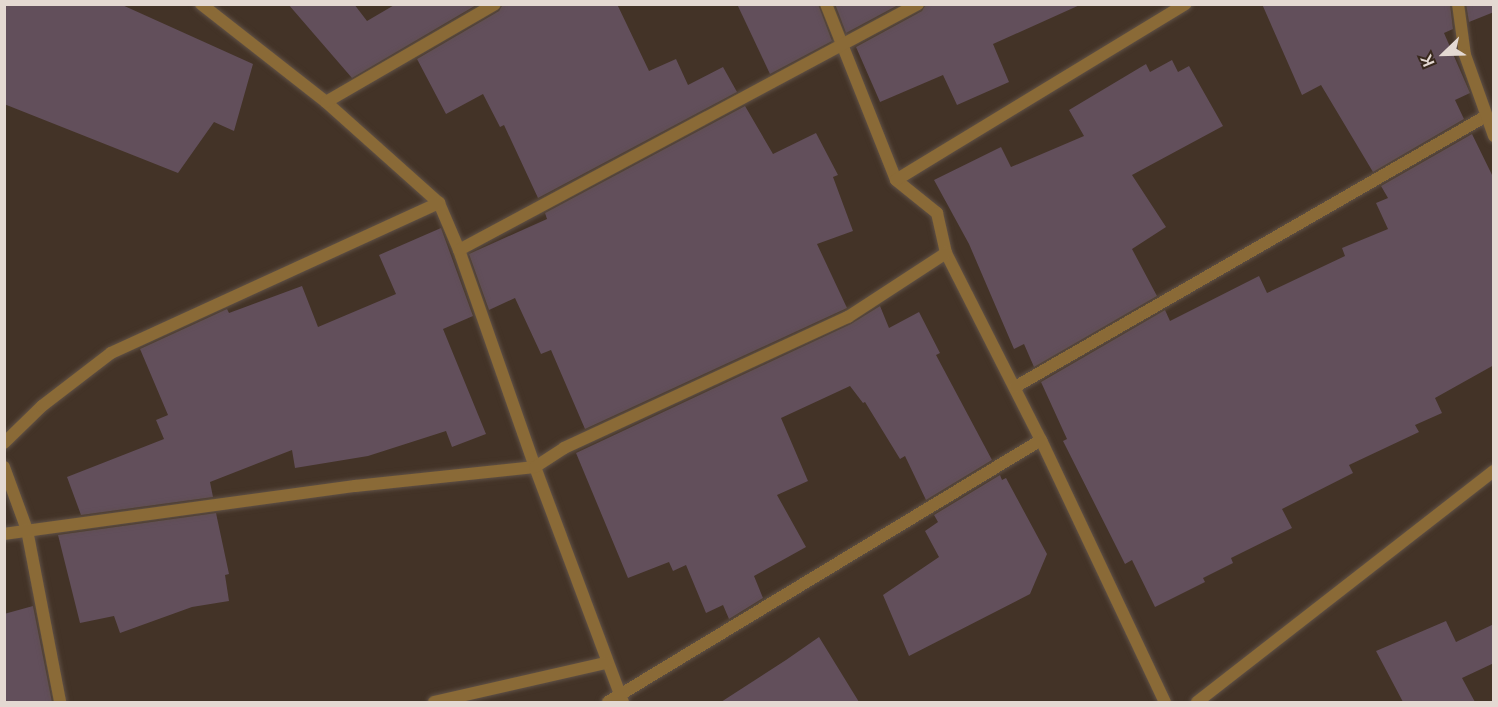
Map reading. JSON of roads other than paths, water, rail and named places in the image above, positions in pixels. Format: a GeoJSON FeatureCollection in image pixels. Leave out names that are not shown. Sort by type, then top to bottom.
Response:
{"type":"FeatureCollection","features":[{"type":"Feature","properties":{"kind":"street"},"geometry":{"type":"LineString","coordinates":[[201,4],[326,102],[439,204],[459,250],[534,467],[606,663],[622,699]]}},
{"type":"Feature","properties":{"kind":"street"},"geometry":{"type":"LineString","coordinates":[[326,102],[495,4]]}},
{"type":"Feature","properties":{"kind":"street"},"geometry":{"type":"LineString","coordinates":[[826,4],[844,43],[896,180],[937,213],[946,253],[1041,440],[1165,702]]}},
{"type":"Feature","properties":{"kind":"street"},"geometry":{"type":"LineString","coordinates":[[459,250],[918,4]]}},
{"type":"Feature","properties":{"kind":"street"},"geometry":{"type":"LineString","coordinates":[[896,180],[1186,4]]}},
{"type":"Feature","properties":{"kind":"street"},"geometry":{"type":"LineString","coordinates":[[1458,4],[1465,55],[1494,136]]}},
{"type":"Feature","properties":{"kind":"street"},"geometry":{"type":"LineString","coordinates":[[1015,387],[1486,116]]}},
{"type":"Feature","properties":{"kind":"street"},"geometry":{"type":"LineString","coordinates":[[4,443],[42,406],[111,353],[439,204]]}},
{"type":"Feature","properties":{"kind":"street"},"geometry":{"type":"LineString","coordinates":[[4,534],[355,486],[534,467],[564,448],[848,317],[946,253]]}},
{"type":"Feature","properties":{"kind":"street"},"geometry":{"type":"LineString","coordinates":[[609,702],[622,699],[1041,440]]}},
{"type":"Feature","properties":{"kind":"street"},"geometry":{"type":"LineString","coordinates":[[4,467],[27,530],[60,702]]}},
{"type":"Feature","properties":{"kind":"street"},"geometry":{"type":"LineString","coordinates":[[1197,702],[1494,471]]}},
{"type":"Feature","properties":{"kind":"street"},"geometry":{"type":"LineString","coordinates":[[434,702],[606,663]]}}]}
